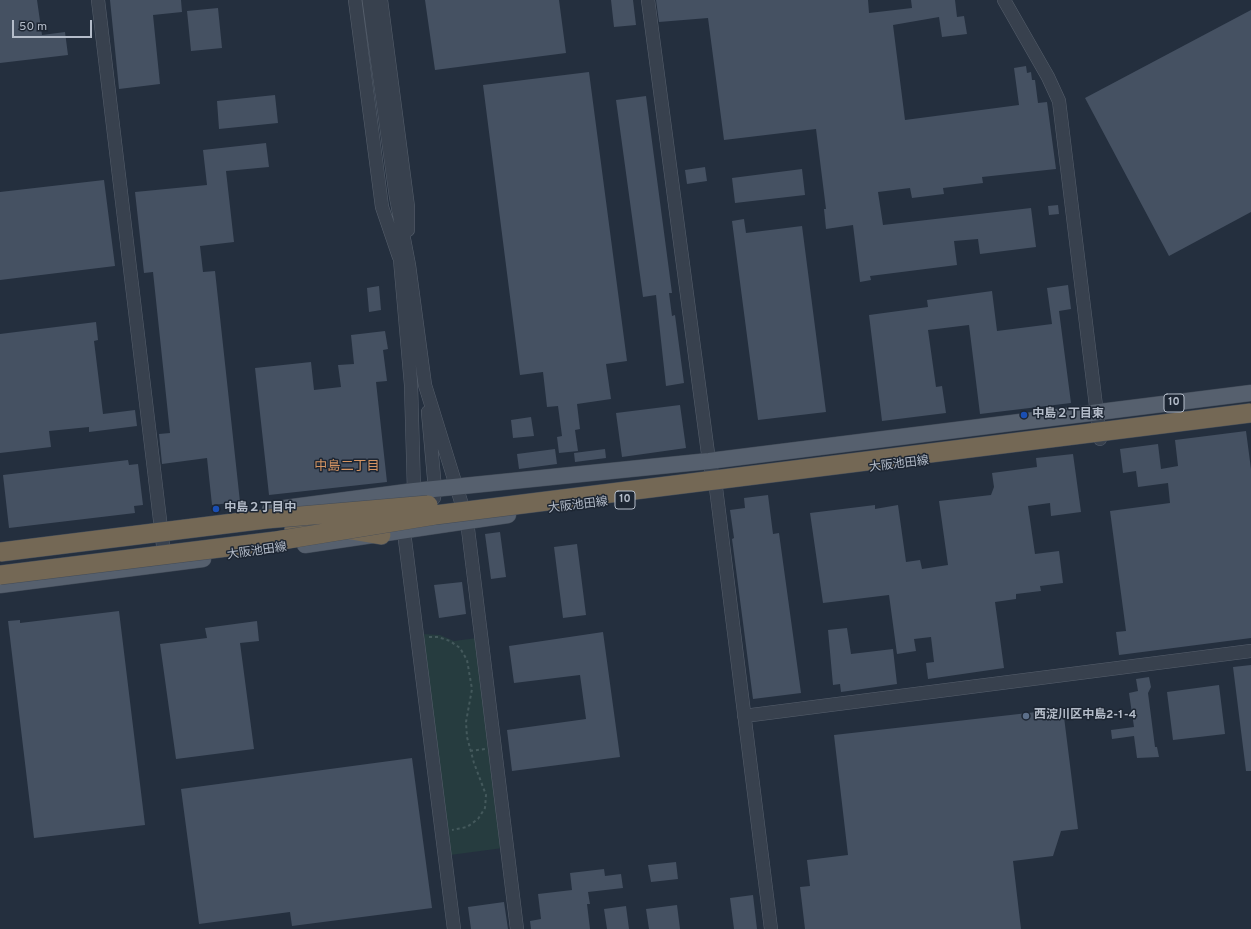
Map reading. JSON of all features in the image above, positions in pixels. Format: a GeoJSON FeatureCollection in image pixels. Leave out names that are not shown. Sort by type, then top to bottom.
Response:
{"type":"FeatureCollection","features":[{"type":"Feature","properties":{"kind":"highway"},"geometry":{"type":"LineString","coordinates":[[0,552],[266,519],[430,504],[1251,402]]}},
{"type":"Feature","properties":{"kind":"highway"},"geometry":{"type":"LineString","coordinates":[[0,575],[276,541],[435,515],[1251,413]]}},
{"type":"Feature","properties":{"kind":"highway"},"geometry":{"type":"LineString","coordinates":[[0,565],[294,528],[329,526],[381,535]]}},
{"type":"Feature","properties":{"kind":"main road","name":"10"},"geometry":{"type":"LineString","coordinates":[[0,544],[414,491],[708,460],[1251,393]]}},
{"type":"Feature","properties":{"kind":"main road","name":"大阪池田線"},"geometry":{"type":"LineString","coordinates":[[0,585],[404,532],[467,521],[716,488],[1251,420]]}},
{"type":"Feature","properties":{"kind":"street"},"geometry":{"type":"LineString","coordinates":[[98,0],[166,564]]}},
{"type":"Feature","properties":{"kind":"street"},"geometry":{"type":"LineString","coordinates":[[355,0],[382,207],[404,258]]}},
{"type":"Feature","properties":{"kind":"street"},"geometry":{"type":"LineString","coordinates":[[369,0],[404,258],[425,385],[435,489],[433,502],[427,515],[418,524],[404,532]]}},
{"type":"Feature","properties":{"kind":"street"},"geometry":{"type":"LineString","coordinates":[[382,0],[408,207],[404,258],[411,385],[414,491],[404,532],[454,929]]}},
{"type":"Feature","properties":{"kind":"street"},"geometry":{"type":"LineString","coordinates":[[648,0],[708,460],[716,488],[771,929]]}},
{"type":"Feature","properties":{"kind":"street"},"geometry":{"type":"LineString","coordinates":[[1004,0],[1048,78],[1059,101],[1100,439]]}},
{"type":"Feature","properties":{"kind":"street"},"geometry":{"type":"LineString","coordinates":[[425,385],[467,521],[517,929]]}},
{"type":"Feature","properties":{"kind":"street"},"geometry":{"type":"LineString","coordinates":[[744,716],[1251,651]]}},
{"type":"Feature","properties":{"kind":"path"},"geometry":{"type":"LineString","coordinates":[[418,638],[438,637],[450,641],[460,648],[467,660],[472,689],[466,722],[470,751],[485,788],[486,795],[485,808],[478,819],[467,827],[442,832]]}},
{"type":"Feature","properties":{"kind":"path"},"geometry":{"type":"LineString","coordinates":[[470,751],[482,750]]}},
{"type":"Feature","properties":{"kind":"green space"},"geometry":{"type":"Polygon","coordinates":[[[423,634],[440,635],[454,641],[477,638],[503,848],[450,855],[423,634]]]}},
{"type":"Feature","properties":{"kind":"building"},"geometry":{"type":"Polygon","coordinates":[[[0,0],[37,0],[42,35],[65,32],[68,55],[0,63],[0,0]]]}},
{"type":"Feature","properties":{"kind":"building"},"geometry":{"type":"Polygon","coordinates":[[[110,0],[181,0],[182,12],[153,15],[160,84],[119,89],[110,0]]]}},
{"type":"Feature","properties":{"kind":"building"},"geometry":{"type":"Polygon","coordinates":[[[425,0],[559,0],[566,53],[435,70],[425,0]]]}},
{"type":"Feature","properties":{"kind":"building"},"geometry":{"type":"Polygon","coordinates":[[[611,0],[633,0],[636,25],[614,27],[611,0]]]}},
{"type":"Feature","properties":{"kind":"building"},"geometry":{"type":"Polygon","coordinates":[[[656,0],[868,0],[869,13],[912,8],[911,0],[955,0],[957,17],[964,16],[967,34],[942,37],[939,17],[893,25],[905,120],[1019,105],[1014,68],[1026,66],[1027,73],[1031,72],[1032,80],[1035,80],[1038,103],[1047,102],[1056,169],[982,177],[983,183],[943,188],[944,194],[912,198],[910,188],[878,192],[883,225],[1031,208],[1036,247],[980,254],[978,239],[954,241],[957,265],[870,276],[871,280],[860,282],[853,225],[826,229],[824,209],[826,209],[816,129],[724,140],[708,18],[659,22],[656,0]]]}},
{"type":"Feature","properties":{"kind":"building"},"geometry":{"type":"Polygon","coordinates":[[[218,8],[222,48],[191,51],[187,11],[218,8]]]}},
{"type":"Feature","properties":{"kind":"building"},"geometry":{"type":"Polygon","coordinates":[[[1251,10],[1251,212],[1169,256],[1085,98],[1251,10]]]}},
{"type":"Feature","properties":{"kind":"building"},"geometry":{"type":"Polygon","coordinates":[[[589,72],[627,361],[606,364],[611,399],[577,404],[580,429],[575,430],[578,451],[559,453],[557,437],[562,436],[558,406],[547,407],[543,372],[520,375],[483,85],[589,72]]]}},
{"type":"Feature","properties":{"kind":"building"},"geometry":{"type":"Polygon","coordinates":[[[275,95],[278,123],[219,129],[217,101],[275,95]]]}},
{"type":"Feature","properties":{"kind":"building"},"geometry":{"type":"Polygon","coordinates":[[[646,96],[672,293],[669,293],[672,316],[675,315],[684,383],[666,386],[656,295],[643,297],[616,100],[646,96]]]}},
{"type":"Feature","properties":{"kind":"building"},"geometry":{"type":"Polygon","coordinates":[[[266,143],[269,167],[226,171],[234,242],[200,246],[203,272],[215,271],[240,502],[212,505],[207,458],[162,464],[159,434],[170,433],[153,272],[144,273],[135,192],[207,185],[203,150],[266,143]]]}},
{"type":"Feature","properties":{"kind":"building"},"geometry":{"type":"Polygon","coordinates":[[[705,167],[707,181],[687,184],[685,170],[705,167]]]}},
{"type":"Feature","properties":{"kind":"building"},"geometry":{"type":"Polygon","coordinates":[[[802,169],[805,195],[735,203],[732,178],[802,169]]]}},
{"type":"Feature","properties":{"kind":"building"},"geometry":{"type":"Polygon","coordinates":[[[104,180],[115,266],[0,280],[0,192],[104,180]]]}},
{"type":"Feature","properties":{"kind":"building"},"geometry":{"type":"Polygon","coordinates":[[[1058,205],[1059,214],[1049,215],[1048,206],[1058,205]]]}},
{"type":"Feature","properties":{"kind":"building"},"geometry":{"type":"Polygon","coordinates":[[[744,219],[746,233],[802,226],[826,412],[758,420],[732,221],[744,219]]]}},
{"type":"Feature","properties":{"kind":"building"},"geometry":{"type":"Polygon","coordinates":[[[1068,285],[1071,309],[1059,311],[1071,403],[980,414],[969,325],[928,330],[936,387],[942,386],[946,413],[882,421],[869,315],[928,307],[927,300],[992,291],[997,331],[1052,324],[1047,288],[1068,285]]]}},
{"type":"Feature","properties":{"kind":"building"},"geometry":{"type":"Polygon","coordinates":[[[379,286],[381,310],[369,312],[367,288],[379,286]]]}},
{"type":"Feature","properties":{"kind":"building"},"geometry":{"type":"Polygon","coordinates":[[[96,322],[98,340],[94,341],[103,414],[135,410],[137,426],[89,432],[89,427],[49,431],[51,447],[0,453],[0,334],[96,322]]]}},
{"type":"Feature","properties":{"kind":"building"},"geometry":{"type":"Polygon","coordinates":[[[385,331],[388,349],[383,350],[387,381],[376,382],[387,482],[269,495],[255,368],[311,362],[314,390],[341,387],[338,365],[354,364],[351,335],[385,331]]]}},
{"type":"Feature","properties":{"kind":"building"},"geometry":{"type":"Polygon","coordinates":[[[680,405],[686,448],[622,457],[616,413],[680,405]]]}},
{"type":"Feature","properties":{"kind":"building"},"geometry":{"type":"Polygon","coordinates":[[[531,417],[534,436],[513,438],[511,420],[531,417]]]}},
{"type":"Feature","properties":{"kind":"building"},"geometry":{"type":"Polygon","coordinates":[[[1246,431],[1251,469],[1251,638],[1119,655],[1116,632],[1126,631],[1110,511],[1170,503],[1168,483],[1138,487],[1136,471],[1123,473],[1120,449],[1158,444],[1161,469],[1178,466],[1175,440],[1246,431]]]}},
{"type":"Feature","properties":{"kind":"building"},"geometry":{"type":"Polygon","coordinates":[[[555,449],[557,464],[519,469],[517,454],[555,449]]]}},
{"type":"Feature","properties":{"kind":"building"},"geometry":{"type":"Polygon","coordinates":[[[605,449],[606,458],[575,462],[574,453],[605,449]]]}},
{"type":"Feature","properties":{"kind":"building"},"geometry":{"type":"Polygon","coordinates":[[[1073,454],[1081,512],[1051,516],[1050,503],[1028,506],[1035,554],[1059,551],[1063,583],[1040,586],[1041,591],[1016,594],[1016,599],[995,602],[1004,668],[928,679],[926,663],[934,662],[931,637],[914,639],[916,651],[897,654],[889,595],[823,603],[810,513],[875,505],[875,509],[898,505],[906,562],[920,560],[922,569],[948,565],[939,501],[991,495],[994,487],[992,473],[1037,467],[1036,458],[1073,454]]]}},
{"type":"Feature","properties":{"kind":"building"},"geometry":{"type":"Polygon","coordinates":[[[128,460],[129,465],[138,464],[143,505],[134,506],[135,513],[9,528],[3,475],[128,460]]]}},
{"type":"Feature","properties":{"kind":"building"},"geometry":{"type":"Polygon","coordinates":[[[768,495],[773,534],[779,533],[801,693],[753,699],[732,539],[734,538],[730,510],[745,508],[744,498],[768,495]]]}},
{"type":"Feature","properties":{"kind":"building"},"geometry":{"type":"Polygon","coordinates":[[[500,532],[506,577],[491,579],[485,534],[500,532]]]}},
{"type":"Feature","properties":{"kind":"building"},"geometry":{"type":"Polygon","coordinates":[[[577,544],[586,615],[563,618],[554,547],[577,544]]]}},
{"type":"Feature","properties":{"kind":"building"},"geometry":{"type":"Polygon","coordinates":[[[462,582],[466,614],[439,618],[434,585],[462,582]]]}},
{"type":"Feature","properties":{"kind":"building"},"geometry":{"type":"Polygon","coordinates":[[[119,611],[145,825],[34,838],[8,621],[20,620],[20,623],[119,611]]]}},
{"type":"Feature","properties":{"kind":"building"},"geometry":{"type":"Polygon","coordinates":[[[257,621],[259,641],[240,643],[254,749],[176,759],[160,644],[207,638],[205,628],[257,621]]]}},
{"type":"Feature","properties":{"kind":"building"},"geometry":{"type":"Polygon","coordinates":[[[847,628],[851,654],[893,649],[897,684],[841,692],[840,684],[833,685],[828,630],[847,628]]]}},
{"type":"Feature","properties":{"kind":"building"},"geometry":{"type":"Polygon","coordinates":[[[603,632],[620,757],[512,771],[507,730],[586,719],[580,675],[514,683],[509,646],[603,632]]]}},
{"type":"Feature","properties":{"kind":"building"},"geometry":{"type":"Polygon","coordinates":[[[1251,665],[1251,771],[1246,771],[1233,667],[1251,665]]]}},
{"type":"Feature","properties":{"kind":"building"},"geometry":{"type":"Polygon","coordinates":[[[1149,677],[1151,687],[1148,693],[1155,747],[1157,747],[1159,757],[1137,758],[1134,736],[1112,739],[1111,730],[1134,727],[1129,693],[1138,691],[1136,679],[1149,677]]]}},
{"type":"Feature","properties":{"kind":"building"},"geometry":{"type":"Polygon","coordinates":[[[1219,685],[1225,734],[1173,740],[1167,692],[1219,685]]]}},
{"type":"Feature","properties":{"kind":"building"},"geometry":{"type":"Polygon","coordinates":[[[1063,709],[1078,829],[1061,831],[1053,856],[1013,861],[1021,929],[805,929],[800,887],[810,886],[807,860],[848,855],[834,735],[1063,709]]]}},
{"type":"Feature","properties":{"kind":"building"},"geometry":{"type":"Polygon","coordinates":[[[412,758],[432,908],[292,926],[290,912],[199,924],[181,789],[412,758]]]}},
{"type":"Feature","properties":{"kind":"building"},"geometry":{"type":"Polygon","coordinates":[[[676,862],[678,879],[651,882],[648,865],[676,862]]]}},
{"type":"Feature","properties":{"kind":"building"},"geometry":{"type":"Polygon","coordinates":[[[604,869],[605,876],[621,874],[623,888],[588,892],[590,904],[587,904],[590,929],[531,929],[530,921],[541,919],[538,894],[572,890],[570,873],[604,869]]]}},
{"type":"Feature","properties":{"kind":"building"},"geometry":{"type":"Polygon","coordinates":[[[753,895],[757,929],[734,929],[730,898],[753,895]]]}},
{"type":"Feature","properties":{"kind":"building"},"geometry":{"type":"Polygon","coordinates":[[[504,902],[508,929],[471,929],[468,907],[504,902]]]}},
{"type":"Feature","properties":{"kind":"building"},"geometry":{"type":"Polygon","coordinates":[[[677,905],[680,929],[649,929],[646,909],[677,905]]]}},
{"type":"Feature","properties":{"kind":"building"},"geometry":{"type":"Polygon","coordinates":[[[626,906],[629,929],[607,929],[604,909],[626,906]]]}},
{"type":"Feature","properties":{"kind":"place","name":"中島２丁目東"},"geometry":{"type":"Point","coordinates":[1024,415]}},
{"type":"Feature","properties":{"kind":"place","name":"中島２丁目中"},"geometry":{"type":"Point","coordinates":[216,509]}},
{"type":"Feature","properties":{"kind":"place","name":"西淀川区中島2-1-4"},"geometry":{"type":"Point","coordinates":[1026,716]}},
{"type":"Feature","properties":{"kind":"district","name":"中島二丁目"},"geometry":{"type":"Point","coordinates":[347,467]}}]}
